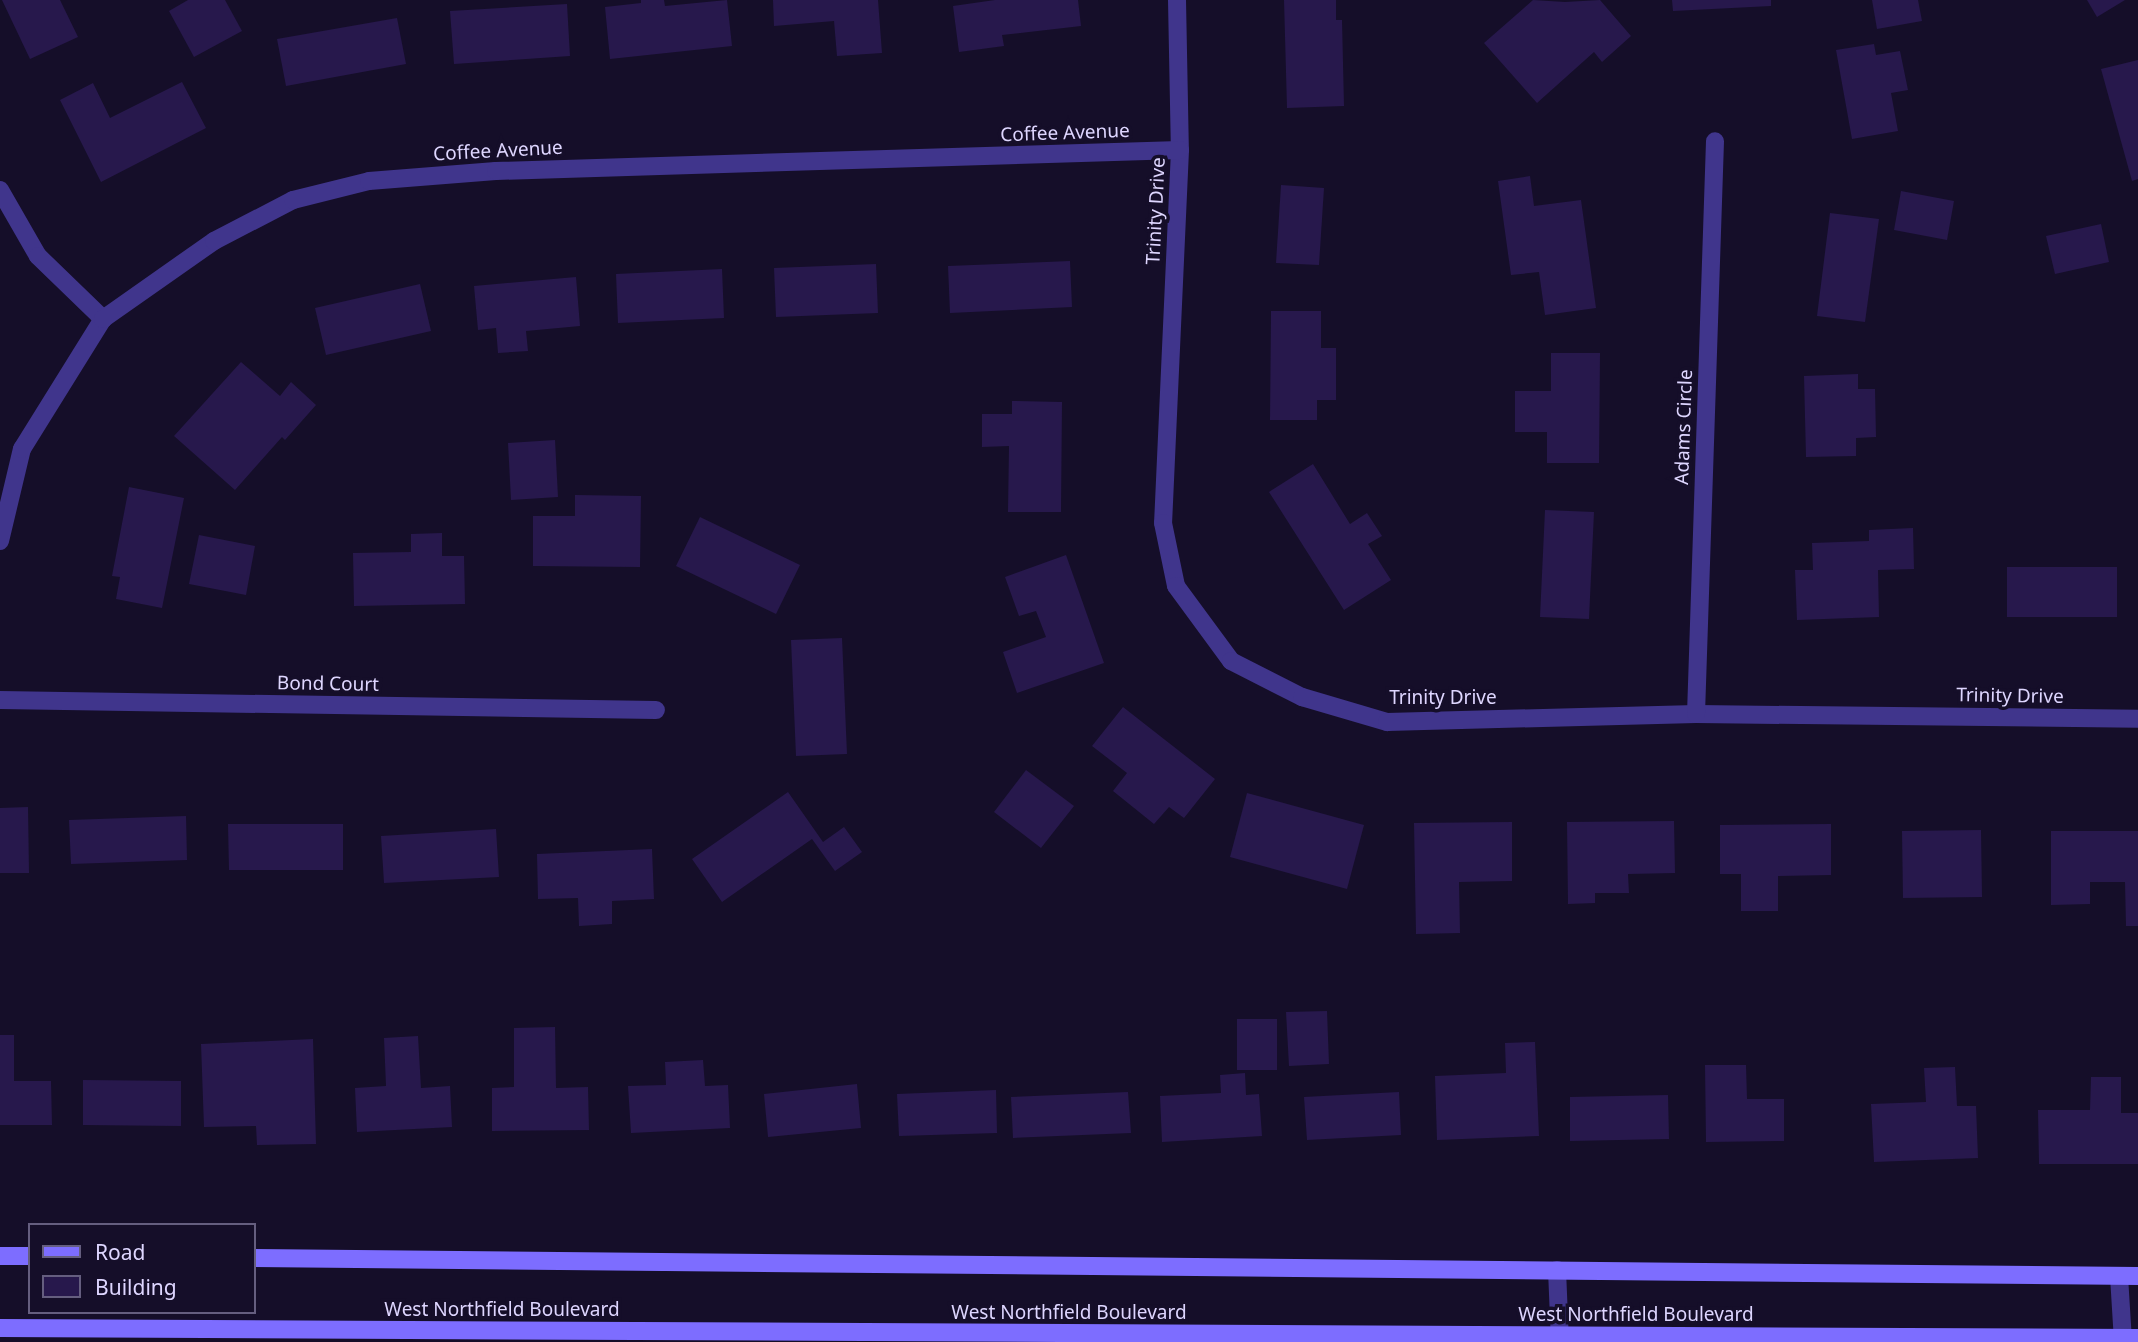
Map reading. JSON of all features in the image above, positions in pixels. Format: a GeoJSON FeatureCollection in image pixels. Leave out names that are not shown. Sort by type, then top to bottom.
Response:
{"type":"FeatureCollection","features":[{"type":"Feature","properties":{"kind":"main road"},"geometry":{"type":"LineString","coordinates":[[0,1256],[28,1256]]}},
{"type":"Feature","properties":{"kind":"main road"},"geometry":{"type":"LineString","coordinates":[[256,1258],[2138,1276]]}},
{"type":"Feature","properties":{"kind":"main road","name":"West Northfield Boulevard"},"geometry":{"type":"LineString","coordinates":[[0,1328],[1560,1339],[2128,1340]]}},
{"type":"Feature","properties":{"kind":"street","name":"Trinity Drive"},"geometry":{"type":"LineString","coordinates":[[1177,0],[1180,150],[1163,523],[1176,586],[1231,661],[1302,697],[1387,722],[1696,714],[2138,719]]}},
{"type":"Feature","properties":{"kind":"street","name":"Adams Circle"},"geometry":{"type":"LineString","coordinates":[[1696,714],[1714,141]]}},
{"type":"Feature","properties":{"kind":"street","name":"Coffee Avenue"},"geometry":{"type":"LineString","coordinates":[[0,541],[22,449],[103,318],[214,241],[293,200],[369,181],[496,171],[1180,150]]}},
{"type":"Feature","properties":{"kind":"street"},"geometry":{"type":"LineString","coordinates":[[0,190],[38,256],[103,318]]}},
{"type":"Feature","properties":{"kind":"street","name":"Bond Court"},"geometry":{"type":"LineString","coordinates":[[0,700],[656,710]]}},
{"type":"Feature","properties":{"kind":"street"},"geometry":{"type":"LineString","coordinates":[[1558,1270],[1560,1339]]}},
{"type":"Feature","properties":{"kind":"street"},"geometry":{"type":"LineString","coordinates":[[2119,1276],[2128,1340]]}},
{"type":"Feature","properties":{"kind":"building"},"geometry":{"type":"Polygon","coordinates":[[[2,0],[60,0],[78,37],[30,59],[2,0]]]}},
{"type":"Feature","properties":{"kind":"building"},"geometry":{"type":"Polygon","coordinates":[[[188,0],[225,0],[242,31],[194,57],[169,11],[188,0]]]}},
{"type":"Feature","properties":{"kind":"building"},"geometry":{"type":"Polygon","coordinates":[[[641,0],[664,0],[665,6],[727,0],[732,46],[610,59],[605,7],[641,3],[641,0]]]}},
{"type":"Feature","properties":{"kind":"building"},"geometry":{"type":"Polygon","coordinates":[[[773,0],[878,0],[882,53],[837,56],[834,21],[774,26],[773,0]]]}},
{"type":"Feature","properties":{"kind":"building"},"geometry":{"type":"Polygon","coordinates":[[[995,0],[1078,0],[1081,26],[1002,35],[1004,46],[959,52],[953,6],[995,0]]]}},
{"type":"Feature","properties":{"kind":"building"},"geometry":{"type":"Polygon","coordinates":[[[1284,0],[1336,0],[1336,20],[1342,20],[1344,106],[1287,108],[1284,0]]]}},
{"type":"Feature","properties":{"kind":"building"},"geometry":{"type":"Polygon","coordinates":[[[1533,0],[1600,0],[1631,36],[1602,62],[1594,52],[1537,103],[1484,43],[1533,0]]]}},
{"type":"Feature","properties":{"kind":"building"},"geometry":{"type":"Polygon","coordinates":[[[1672,0],[1771,0],[1771,6],[1673,11],[1672,0]]]}},
{"type":"Feature","properties":{"kind":"building"},"geometry":{"type":"Polygon","coordinates":[[[1872,0],[1918,0],[1922,21],[1877,29],[1872,0]]]}},
{"type":"Feature","properties":{"kind":"building"},"geometry":{"type":"Polygon","coordinates":[[[2087,0],[2125,0],[2097,17],[2087,0]]]}},
{"type":"Feature","properties":{"kind":"building"},"geometry":{"type":"Polygon","coordinates":[[[567,4],[570,56],[454,64],[450,11],[567,4]]]}},
{"type":"Feature","properties":{"kind":"building"},"geometry":{"type":"Polygon","coordinates":[[[397,18],[406,64],[286,86],[277,39],[397,18]]]}},
{"type":"Feature","properties":{"kind":"building"},"geometry":{"type":"Polygon","coordinates":[[[1874,44],[1876,55],[1900,51],[1908,90],[1891,93],[1898,131],[1852,139],[1836,50],[1874,44]]]}},
{"type":"Feature","properties":{"kind":"building"},"geometry":{"type":"Polygon","coordinates":[[[2138,60],[2138,179],[2132,181],[2101,69],[2138,60]]]}},
{"type":"Feature","properties":{"kind":"building"},"geometry":{"type":"Polygon","coordinates":[[[182,82],[206,128],[101,182],[60,100],[93,83],[110,118],[182,82]]]}},
{"type":"Feature","properties":{"kind":"building"},"geometry":{"type":"Polygon","coordinates":[[[1530,176],[1534,206],[1581,200],[1596,308],[1545,315],[1539,272],[1511,275],[1498,181],[1530,176]]]}},
{"type":"Feature","properties":{"kind":"building"},"geometry":{"type":"Polygon","coordinates":[[[1281,185],[1324,188],[1319,265],[1276,263],[1281,185]]]}},
{"type":"Feature","properties":{"kind":"building"},"geometry":{"type":"Polygon","coordinates":[[[1901,191],[1954,201],[1947,240],[1894,230],[1901,191]]]}},
{"type":"Feature","properties":{"kind":"building"},"geometry":{"type":"Polygon","coordinates":[[[1830,213],[1879,219],[1865,322],[1817,316],[1830,213]]]}},
{"type":"Feature","properties":{"kind":"building"},"geometry":{"type":"Polygon","coordinates":[[[2101,224],[2109,262],[2055,274],[2046,236],[2101,224]]]}},
{"type":"Feature","properties":{"kind":"building"},"geometry":{"type":"Polygon","coordinates":[[[1070,261],[1072,307],[950,313],[948,266],[1070,261]]]}},
{"type":"Feature","properties":{"kind":"building"},"geometry":{"type":"Polygon","coordinates":[[[876,264],[878,313],[776,317],[774,268],[876,264]]]}},
{"type":"Feature","properties":{"kind":"building"},"geometry":{"type":"Polygon","coordinates":[[[722,269],[724,318],[618,323],[616,274],[722,269]]]}},
{"type":"Feature","properties":{"kind":"building"},"geometry":{"type":"Polygon","coordinates":[[[576,277],[580,326],[526,331],[528,351],[498,353],[496,328],[478,330],[474,286],[576,277]]]}},
{"type":"Feature","properties":{"kind":"building"},"geometry":{"type":"Polygon","coordinates":[[[420,284],[431,331],[326,355],[315,308],[420,284]]]}},
{"type":"Feature","properties":{"kind":"building"},"geometry":{"type":"Polygon","coordinates":[[[1271,311],[1321,311],[1321,348],[1336,348],[1336,400],[1317,400],[1317,420],[1270,420],[1271,311]]]}},
{"type":"Feature","properties":{"kind":"building"},"geometry":{"type":"Polygon","coordinates":[[[1551,353],[1600,353],[1599,463],[1547,463],[1547,432],[1515,432],[1515,391],[1551,391],[1551,353]]]}},
{"type":"Feature","properties":{"kind":"building"},"geometry":{"type":"Polygon","coordinates":[[[241,362],[280,396],[291,382],[316,405],[285,440],[282,437],[235,490],[174,436],[241,362]]]}},
{"type":"Feature","properties":{"kind":"building"},"geometry":{"type":"Polygon","coordinates":[[[1858,374],[1858,389],[1875,389],[1876,437],[1856,438],[1856,456],[1806,457],[1804,376],[1858,374]]]}},
{"type":"Feature","properties":{"kind":"building"},"geometry":{"type":"Polygon","coordinates":[[[1012,401],[1062,402],[1061,512],[1008,512],[1009,446],[982,447],[982,414],[1012,414],[1012,401]]]}},
{"type":"Feature","properties":{"kind":"building"},"geometry":{"type":"Polygon","coordinates":[[[555,440],[558,497],[511,500],[508,443],[555,440]]]}},
{"type":"Feature","properties":{"kind":"building"},"geometry":{"type":"Polygon","coordinates":[[[1313,464],[1350,524],[1367,513],[1382,536],[1368,544],[1391,580],[1344,610],[1269,492],[1313,464]]]}},
{"type":"Feature","properties":{"kind":"building"},"geometry":{"type":"Polygon","coordinates":[[[129,487],[184,498],[162,608],[116,599],[120,577],[112,576],[129,487]]]}},
{"type":"Feature","properties":{"kind":"building"},"geometry":{"type":"Polygon","coordinates":[[[575,495],[641,496],[640,567],[533,566],[533,516],[575,516],[575,495]]]}},
{"type":"Feature","properties":{"kind":"building"},"geometry":{"type":"Polygon","coordinates":[[[1545,510],[1594,512],[1589,619],[1540,617],[1545,510]]]}},
{"type":"Feature","properties":{"kind":"building"},"geometry":{"type":"Polygon","coordinates":[[[700,517],[800,565],[776,614],[676,566],[700,517]]]}},
{"type":"Feature","properties":{"kind":"building"},"geometry":{"type":"Polygon","coordinates":[[[1913,528],[1914,569],[1878,570],[1879,617],[1797,620],[1795,570],[1813,570],[1812,543],[1869,541],[1869,530],[1913,528]]]}},
{"type":"Feature","properties":{"kind":"building"},"geometry":{"type":"Polygon","coordinates":[[[442,533],[442,556],[464,556],[465,604],[354,606],[353,553],[411,552],[411,534],[442,533]]]}},
{"type":"Feature","properties":{"kind":"building"},"geometry":{"type":"Polygon","coordinates":[[[199,535],[255,546],[246,595],[189,584],[199,535]]]}},
{"type":"Feature","properties":{"kind":"building"},"geometry":{"type":"Polygon","coordinates":[[[1066,555],[1104,663],[1017,693],[1003,652],[1046,637],[1036,611],[1019,616],[1005,577],[1066,555]]]}},
{"type":"Feature","properties":{"kind":"building"},"geometry":{"type":"Polygon","coordinates":[[[2007,567],[2117,567],[2117,617],[2007,617],[2007,567]]]}},
{"type":"Feature","properties":{"kind":"building"},"geometry":{"type":"Polygon","coordinates":[[[842,638],[847,754],[796,756],[791,640],[842,638]]]}},
{"type":"Feature","properties":{"kind":"building"},"geometry":{"type":"Polygon","coordinates":[[[1123,707],[1215,779],[1184,818],[1169,807],[1154,824],[1113,791],[1127,773],[1092,746],[1123,707]]]}},
{"type":"Feature","properties":{"kind":"building"},"geometry":{"type":"Polygon","coordinates":[[[1026,770],[1074,806],[1041,848],[994,812],[1026,770]]]}},
{"type":"Feature","properties":{"kind":"building"},"geometry":{"type":"Polygon","coordinates":[[[788,792],[823,842],[844,827],[862,852],[835,871],[812,839],[722,902],[692,859],[788,792]]]}},
{"type":"Feature","properties":{"kind":"building"},"geometry":{"type":"Polygon","coordinates":[[[1247,793],[1364,825],[1347,889],[1230,857],[1247,793]]]}},
{"type":"Feature","properties":{"kind":"building"},"geometry":{"type":"Polygon","coordinates":[[[28,807],[29,873],[0,873],[0,808],[28,807]]]}},
{"type":"Feature","properties":{"kind":"building"},"geometry":{"type":"Polygon","coordinates":[[[186,816],[187,860],[71,864],[69,820],[186,816]]]}},
{"type":"Feature","properties":{"kind":"building"},"geometry":{"type":"Polygon","coordinates":[[[1674,821],[1675,873],[1628,874],[1629,893],[1595,893],[1595,903],[1568,904],[1567,822],[1674,821]]]}},
{"type":"Feature","properties":{"kind":"building"},"geometry":{"type":"Polygon","coordinates":[[[1512,822],[1512,881],[1459,882],[1460,933],[1416,934],[1414,823],[1512,822]]]}},
{"type":"Feature","properties":{"kind":"building"},"geometry":{"type":"Polygon","coordinates":[[[228,824],[343,824],[343,870],[229,870],[228,824]]]}},
{"type":"Feature","properties":{"kind":"building"},"geometry":{"type":"Polygon","coordinates":[[[1831,824],[1831,875],[1778,876],[1778,911],[1741,911],[1741,874],[1720,874],[1720,825],[1831,824]]]}},
{"type":"Feature","properties":{"kind":"building"},"geometry":{"type":"Polygon","coordinates":[[[496,829],[499,877],[384,883],[381,836],[496,829]]]}},
{"type":"Feature","properties":{"kind":"building"},"geometry":{"type":"Polygon","coordinates":[[[1981,830],[1982,897],[1903,898],[1902,831],[1981,830]]]}},
{"type":"Feature","properties":{"kind":"building"},"geometry":{"type":"Polygon","coordinates":[[[2051,831],[2138,831],[2138,926],[2126,926],[2125,882],[2090,882],[2090,904],[2051,905],[2051,831]]]}},
{"type":"Feature","properties":{"kind":"building"},"geometry":{"type":"Polygon","coordinates":[[[652,849],[654,899],[612,901],[612,924],[579,926],[578,898],[538,899],[537,854],[652,849]]]}},
{"type":"Feature","properties":{"kind":"building"},"geometry":{"type":"Polygon","coordinates":[[[1327,1011],[1329,1064],[1289,1066],[1286,1012],[1327,1011]]]}},
{"type":"Feature","properties":{"kind":"building"},"geometry":{"type":"Polygon","coordinates":[[[1237,1019],[1277,1019],[1277,1070],[1237,1070],[1237,1019]]]}},
{"type":"Feature","properties":{"kind":"building"},"geometry":{"type":"Polygon","coordinates":[[[555,1027],[556,1088],[588,1087],[589,1130],[492,1131],[492,1088],[514,1087],[514,1028],[555,1027]]]}},
{"type":"Feature","properties":{"kind":"building"},"geometry":{"type":"Polygon","coordinates":[[[0,1035],[14,1035],[14,1081],[51,1081],[52,1125],[0,1125],[0,1035]]]}},
{"type":"Feature","properties":{"kind":"building"},"geometry":{"type":"Polygon","coordinates":[[[418,1036],[421,1088],[450,1086],[452,1127],[357,1132],[355,1088],[386,1086],[384,1038],[418,1036]]]}},
{"type":"Feature","properties":{"kind":"building"},"geometry":{"type":"Polygon","coordinates":[[[313,1039],[316,1144],[257,1145],[256,1126],[204,1127],[201,1044],[313,1039]]]}},
{"type":"Feature","properties":{"kind":"building"},"geometry":{"type":"Polygon","coordinates":[[[1535,1042],[1539,1136],[1437,1140],[1435,1076],[1506,1073],[1505,1043],[1535,1042]]]}},
{"type":"Feature","properties":{"kind":"building"},"geometry":{"type":"Polygon","coordinates":[[[703,1060],[705,1086],[728,1085],[730,1128],[631,1133],[628,1086],[666,1085],[665,1062],[703,1060]]]}},
{"type":"Feature","properties":{"kind":"building"},"geometry":{"type":"Polygon","coordinates":[[[1705,1065],[1746,1065],[1747,1099],[1784,1099],[1784,1141],[1706,1142],[1705,1065]]]}},
{"type":"Feature","properties":{"kind":"building"},"geometry":{"type":"Polygon","coordinates":[[[1955,1067],[1957,1106],[1976,1106],[1978,1158],[1874,1162],[1871,1104],[1926,1102],[1924,1068],[1955,1067]]]}},
{"type":"Feature","properties":{"kind":"building"},"geometry":{"type":"Polygon","coordinates":[[[1245,1073],[1246,1095],[1259,1094],[1262,1136],[1162,1142],[1160,1096],[1221,1093],[1220,1075],[1245,1073]]]}},
{"type":"Feature","properties":{"kind":"building"},"geometry":{"type":"Polygon","coordinates":[[[2091,1077],[2121,1077],[2121,1113],[2138,1113],[2138,1164],[2039,1164],[2038,1110],[2090,1110],[2091,1077]]]}},
{"type":"Feature","properties":{"kind":"building"},"geometry":{"type":"Polygon","coordinates":[[[83,1080],[181,1081],[181,1126],[83,1125],[83,1080]]]}},
{"type":"Feature","properties":{"kind":"building"},"geometry":{"type":"Polygon","coordinates":[[[857,1084],[861,1128],[768,1137],[764,1094],[857,1084]]]}},
{"type":"Feature","properties":{"kind":"building"},"geometry":{"type":"Polygon","coordinates":[[[996,1090],[997,1133],[899,1136],[897,1094],[996,1090]]]}},
{"type":"Feature","properties":{"kind":"building"},"geometry":{"type":"Polygon","coordinates":[[[1128,1092],[1131,1133],[1013,1138],[1011,1097],[1128,1092]]]}},
{"type":"Feature","properties":{"kind":"building"},"geometry":{"type":"Polygon","coordinates":[[[1399,1092],[1401,1135],[1307,1140],[1304,1097],[1399,1092]]]}},
{"type":"Feature","properties":{"kind":"building"},"geometry":{"type":"Polygon","coordinates":[[[1668,1095],[1669,1139],[1570,1141],[1570,1097],[1668,1095]]]}}]}
